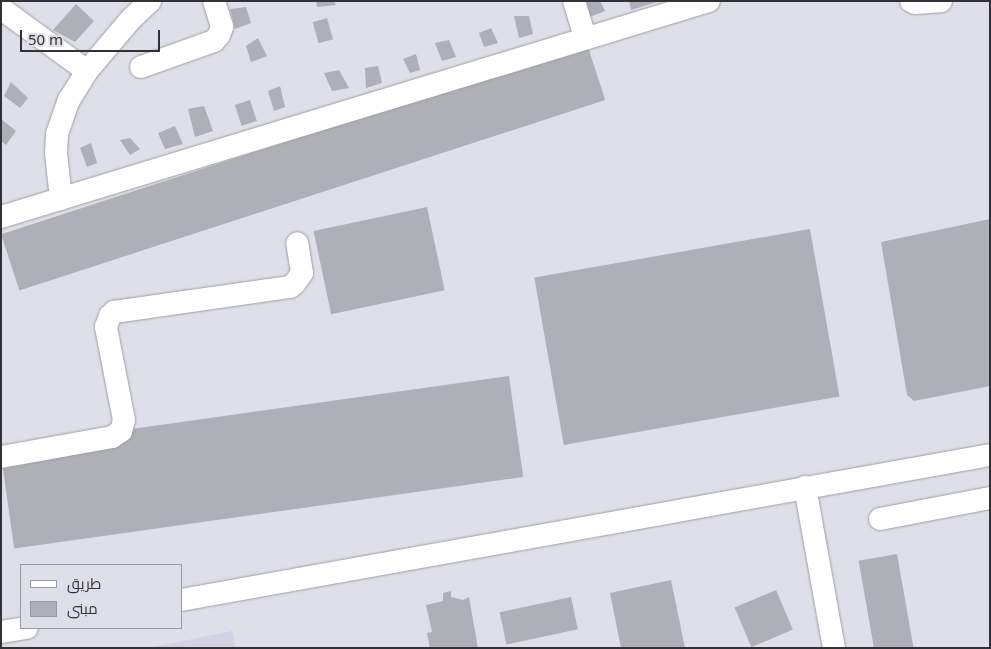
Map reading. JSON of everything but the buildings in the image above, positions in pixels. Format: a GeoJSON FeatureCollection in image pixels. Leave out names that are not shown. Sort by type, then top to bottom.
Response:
{"type":"FeatureCollection","features":[{"type":"Feature","properties":{"kind":"street"},"geometry":{"type":"LineString","coordinates":[[61,199],[56,153],[57,134],[69,100],[87,71],[131,19],[150,1]]}},
{"type":"Feature","properties":{"kind":"street"},"geometry":{"type":"LineString","coordinates":[[141,67],[214,41],[222,27],[214,1]]}},
{"type":"Feature","properties":{"kind":"street"},"geometry":{"type":"LineString","coordinates":[[574,1],[585,38]]}},
{"type":"Feature","properties":{"kind":"street"},"geometry":{"type":"LineString","coordinates":[[1,217],[709,1]]}},
{"type":"Feature","properties":{"kind":"street"},"geometry":{"type":"LineString","coordinates":[[911,1],[915,3],[940,1]]}},
{"type":"Feature","properties":{"kind":"street"},"geometry":{"type":"LineString","coordinates":[[4,8],[87,71]]}},
{"type":"Feature","properties":{"kind":"street"},"geometry":{"type":"LineString","coordinates":[[1,457],[112,437],[121,430],[124,420],[106,327],[110,316],[114,312],[290,286],[295,284],[302,273],[297,243]]}},
{"type":"Feature","properties":{"kind":"street"},"geometry":{"type":"LineString","coordinates":[[182,600],[990,455]]}},
{"type":"Feature","properties":{"kind":"street"},"geometry":{"type":"LineString","coordinates":[[805,487],[834,648]]}},
{"type":"Feature","properties":{"kind":"street"},"geometry":{"type":"LineString","coordinates":[[880,519],[990,498]]}},
{"type":"Feature","properties":{"kind":"street"},"geometry":{"type":"LineString","coordinates":[[1,632],[20,629]]}},
{"type":"Feature","properties":{"kind":"shaded area"},"geometry":{"type":"Polygon","coordinates":[[[232,631],[235,648],[148,648],[232,631]]]}}]}
